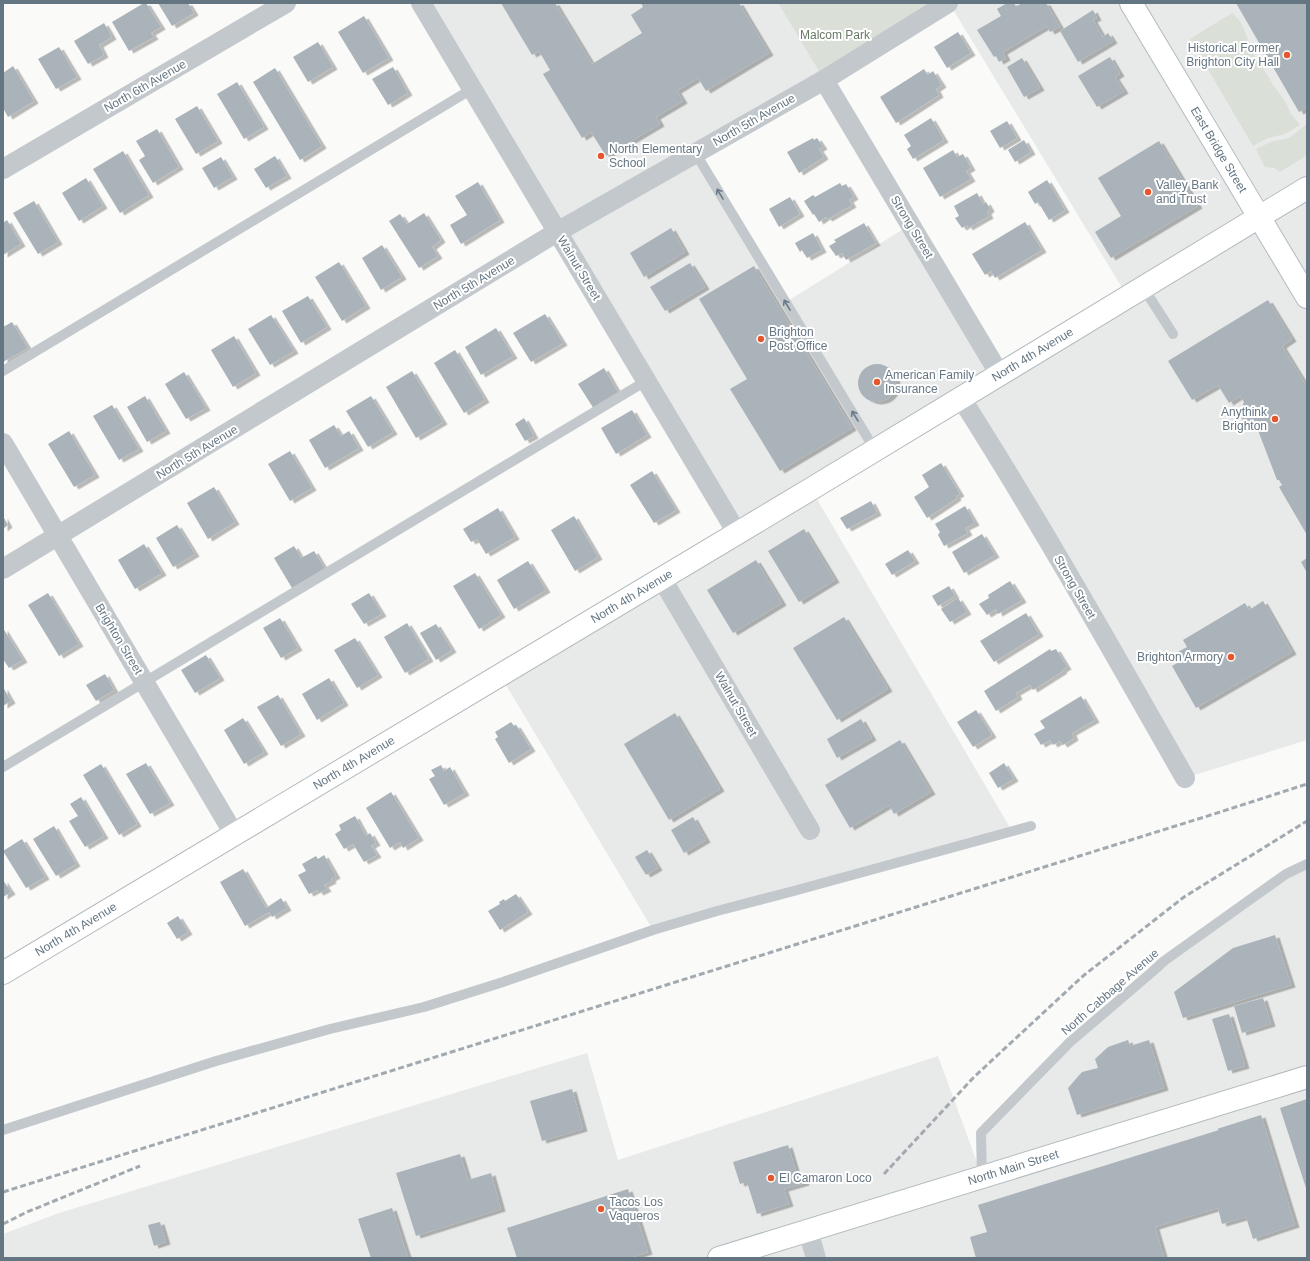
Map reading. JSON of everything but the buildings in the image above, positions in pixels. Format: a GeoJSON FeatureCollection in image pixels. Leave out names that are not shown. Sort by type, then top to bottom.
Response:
{"type":"FeatureCollection","features":[{"type":"Feature","properties":{"kind":"street","name":"North 6th Avenue"},"geometry":{"type":"LineString","coordinates":[[3,169],[286,3]]}},
{"type":"Feature","properties":{"kind":"street","name":"Walnut Street"},"geometry":{"type":"LineString","coordinates":[[421,3],[737,533]]}},
{"type":"Feature","properties":{"kind":"street","name":"North 5th Avenue"},"geometry":{"type":"LineString","coordinates":[[3,569],[58,537],[557,232],[824,80],[924,11],[948,3]]}},
{"type":"Feature","properties":{"kind":"street","name":"East Bridge Street"},"geometry":{"type":"LineString","coordinates":[[1131,3],[1307,297]]}},
{"type":"Feature","properties":{"kind":"street","name":"Strong Street"},"geometry":{"type":"LineString","coordinates":[[824,80],[1000,375]]}},
{"type":"Feature","properties":{"kind":"street","name":"North 4th Avenue"},"geometry":{"type":"LineString","coordinates":[[3,973],[662,579],[1307,188]]}},
{"type":"Feature","properties":{"kind":"street","name":"Strong Street"},"geometry":{"type":"LineString","coordinates":[[961,398],[1004,466],[1122,666],[1185,778]]}},
{"type":"Feature","properties":{"kind":"street","name":"Brighton Street"},"geometry":{"type":"LineString","coordinates":[[3,443],[234,834]]}},
{"type":"Feature","properties":{"kind":"street","name":"Walnut Street"},"geometry":{"type":"LineString","coordinates":[[662,579],[810,830]]}},
{"type":"Feature","properties":{"kind":"street","name":"North Main Street"},"geometry":{"type":"LineString","coordinates":[[719,1258],[1307,1077]]}},
{"type":"Feature","properties":{"kind":"street"},"geometry":{"type":"LineString","coordinates":[[808,1231],[816,1258]]}},
{"type":"Feature","properties":{"kind":"lane"},"geometry":{"type":"LineString","coordinates":[[3,371],[472,89]]}},
{"type":"Feature","properties":{"kind":"lane"},"geometry":{"type":"LineString","coordinates":[[696,154],[875,450]]}},
{"type":"Feature","properties":{"kind":"lane"},"geometry":{"type":"LineString","coordinates":[[1143,287],[1172,334]]}},
{"type":"Feature","properties":{"kind":"lane"},"geometry":{"type":"LineString","coordinates":[[3,767],[646,381]]}},
{"type":"Feature","properties":{"kind":"lane"},"geometry":{"type":"LineString","coordinates":[[3,1130],[230,1057],[424,1007],[653,930],[717,911],[1031,826]]}},
{"type":"Feature","properties":{"kind":"lane","name":"North Cabbage Avenue"},"geometry":{"type":"LineString","coordinates":[[982,1178],[981,1133],[1070,1042],[1164,961],[1286,874],[1307,864]]}},
{"type":"Feature","properties":{"kind":"shaded area"},"geometry":{"type":"Polygon","coordinates":[[[421,3],[778,3],[824,80],[696,153],[786,302],[910,225],[1000,374],[1127,296],[949,3],[1307,3],[1307,740],[1185,778],[961,398],[811,489],[1012,831],[653,930],[500,675],[737,533],[421,3]]]}},
{"type":"Feature","properties":{"kind":"shaded area"},"geometry":{"type":"Polygon","coordinates":[[[1307,864],[1307,1258],[3,1258],[3,1234],[59,1213],[587,1053],[618,1160],[938,1056],[982,1176],[981,1133],[1070,1042],[1152,972],[1307,864]]]}},
{"type":"Feature","properties":{"kind":"green space","name":"Malcom Park"},"geometry":{"type":"Polygon","coordinates":[[[778,3],[948,3],[824,80],[778,3]]]}},
{"type":"Feature","properties":{"kind":"green space"},"geometry":{"type":"Polygon","coordinates":[[[1232,13],[1243,27],[1254,55],[1285,101],[1291,114],[1300,125],[1285,134],[1268,138],[1253,146],[1190,39],[1232,13]]]}},
{"type":"Feature","properties":{"kind":"green space"},"geometry":{"type":"Polygon","coordinates":[[[1307,124],[1307,155],[1280,172],[1274,168],[1265,167],[1256,149],[1271,142],[1289,138],[1307,124]]]}},
{"type":"Feature","properties":{"kind":"railway"},"geometry":{"type":"LineString","coordinates":[[3,1192],[1307,784]]}},
{"type":"Feature","properties":{"kind":"railway"},"geometry":{"type":"LineString","coordinates":[[884,1174],[974,1077],[1083,976],[1184,897],[1307,821]]}},
{"type":"Feature","properties":{"kind":"railway"},"geometry":{"type":"LineString","coordinates":[[3,1224],[27,1212],[140,1166]]}},
{"type":"Feature","properties":{"kind":"place","name":"Historical Former Brighton City Hall"},"geometry":{"type":"Point","coordinates":[1287,55]}},
{"type":"Feature","properties":{"kind":"place","name":"North Elementary School"},"geometry":{"type":"Point","coordinates":[601,156]}},
{"type":"Feature","properties":{"kind":"place","name":"Valley Bank and Trust"},"geometry":{"type":"Point","coordinates":[1148,192]}},
{"type":"Feature","properties":{"kind":"place","name":"Brighton Post Office"},"geometry":{"type":"Point","coordinates":[761,339]}},
{"type":"Feature","properties":{"kind":"place","name":"American Family Insurance"},"geometry":{"type":"Point","coordinates":[877,382]}},
{"type":"Feature","properties":{"kind":"place","name":"Anythink Brighton"},"geometry":{"type":"Point","coordinates":[1275,419]}},
{"type":"Feature","properties":{"kind":"place","name":"Brighton Armory"},"geometry":{"type":"Point","coordinates":[1231,657]}},
{"type":"Feature","properties":{"kind":"place","name":"El Camaron Loco"},"geometry":{"type":"Point","coordinates":[771,1178]}},
{"type":"Feature","properties":{"kind":"place","name":"Tacos Los Vaqueros"},"geometry":{"type":"Point","coordinates":[601,1209]}}]}
